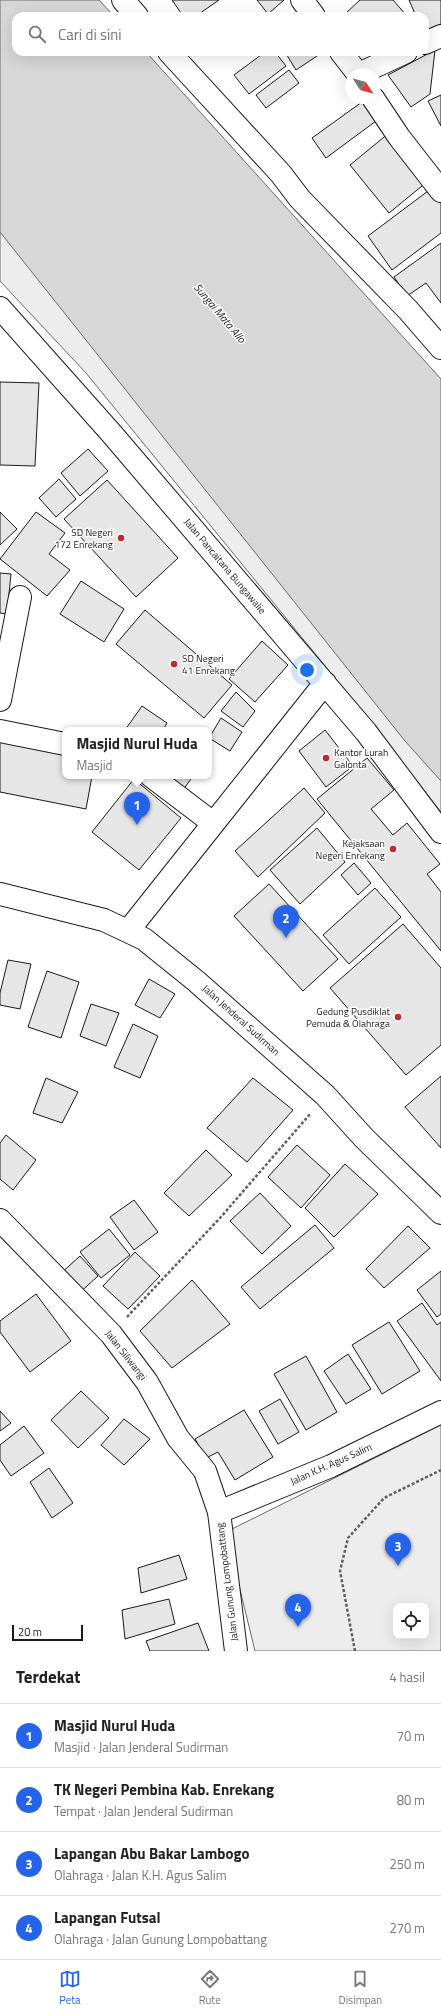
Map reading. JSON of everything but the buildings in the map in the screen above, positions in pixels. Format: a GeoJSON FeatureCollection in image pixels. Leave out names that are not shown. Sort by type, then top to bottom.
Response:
{"type":"FeatureCollection","features":[{"type":"Feature","properties":{"kind":"street"},"geometry":{"type":"LineString","coordinates":[[123,0],[134,12]]}},
{"type":"Feature","properties":{"kind":"street"},"geometry":{"type":"LineString","coordinates":[[302,0],[311,12]]}},
{"type":"Feature","properties":{"kind":"street"},"geometry":{"type":"LineString","coordinates":[[429,41],[441,36]]}},
{"type":"Feature","properties":{"kind":"street"},"geometry":{"type":"LineString","coordinates":[[173,56],[281,174],[300,199],[408,310],[441,348]]}},
{"type":"Feature","properties":{"kind":"street"},"geometry":{"type":"LineString","coordinates":[[344,56],[353,68]]}},
{"type":"Feature","properties":{"kind":"street"},"geometry":{"type":"LineString","coordinates":[[371,68],[397,56]]}},
{"type":"Feature","properties":{"kind":"street"},"geometry":{"type":"LineString","coordinates":[[377,104],[399,137],[441,191]]}},
{"type":"Feature","properties":{"kind":"street","name":"Jalan Pancaitana Bungawalie"},"geometry":{"type":"LineString","coordinates":[[0,308],[112,434],[325,683],[366,732],[441,832]]}},
{"type":"Feature","properties":{"kind":"street"},"geometry":{"type":"LineString","coordinates":[[0,700],[20,597]]}},
{"type":"Feature","properties":{"kind":"street"},"geometry":{"type":"LineString","coordinates":[[128,931],[325,683]]}},
{"type":"Feature","properties":{"kind":"street"},"geometry":{"type":"LineString","coordinates":[[0,731],[62,743]]}},
{"type":"Feature","properties":{"kind":"street"},"geometry":{"type":"LineString","coordinates":[[155,779],[213,824]]}},
{"type":"Feature","properties":{"kind":"street","name":"Jalan Jenderal Sudirman"},"geometry":{"type":"LineString","coordinates":[[0,894],[104,920],[144,939],[196,981],[325,1095],[364,1138],[441,1213]]}},
{"type":"Feature","properties":{"kind":"street","name":"Jalan Siliwangi"},"geometry":{"type":"LineString","coordinates":[[0,1220],[111,1334],[148,1382],[178,1438],[205,1471],[219,1512]]}},
{"type":"Feature","properties":{"kind":"street","name":"Jalan K.H. Agus Salim"},"geometry":{"type":"LineString","coordinates":[[219,1512],[331,1466],[441,1412]]}},
{"type":"Feature","properties":{"kind":"street","name":"Jalan Gunung Lompobattang"},"geometry":{"type":"LineString","coordinates":[[219,1512],[236,1651]]}},
{"type":"Feature","properties":{"kind":"path"},"geometry":{"type":"LineString","coordinates":[[111,1334],[220,1218],[325,1095]]}},
{"type":"Feature","properties":{"kind":"path"},"geometry":{"type":"LineString","coordinates":[[355,1651],[340,1570],[348,1538],[384,1498],[441,1470]]}},
{"type":"Feature","properties":{"kind":"shaded area"},"geometry":{"type":"Polygon","coordinates":[[[0,212],[441,738],[441,812],[370,721],[86,373],[0,281],[0,212]]]}},
{"type":"Feature","properties":{"kind":"shaded area"},"geometry":{"type":"Polygon","coordinates":[[[441,1425],[441,1651],[255,1651],[226,1532],[441,1425]]]}},
{"type":"Feature","properties":{"kind":"water","name":"Sungai Mata Allo"},"geometry":{"type":"Polygon","coordinates":[[[0,0],[99,0],[110,12],[12,12],[12,56],[150,56],[441,379],[441,781],[405,741],[0,232],[0,0]]]}},
{"type":"Feature","properties":{"kind":"place","name":"SD Negeri 172 Enrekang"},"geometry":{"type":"Point","coordinates":[121,538]}},
{"type":"Feature","properties":{"kind":"place","name":"SD Negeri 41 Enrekang"},"geometry":{"type":"Point","coordinates":[174,664]}},
{"type":"Feature","properties":{"kind":"place","name":"Kantor Lurah Galonta"},"geometry":{"type":"Point","coordinates":[326,758]}},
{"type":"Feature","properties":{"kind":"place","name":"Masjid Nurul Huda"},"geometry":{"type":"Point","coordinates":[137,825]}},
{"type":"Feature","properties":{"kind":"place","name":"Kejaksaan Negeri Enrekang"},"geometry":{"type":"Point","coordinates":[393,849]}},
{"type":"Feature","properties":{"kind":"place","name":"TK Negeri Pembina Kab. Enrekang"},"geometry":{"type":"Point","coordinates":[286,938]}},
{"type":"Feature","properties":{"kind":"place","name":"Gedung Pusdiklat Pemuda & Olahraga"},"geometry":{"type":"Point","coordinates":[398,1017]}},
{"type":"Feature","properties":{"kind":"place","name":"Lapangan Abu Bakar Lambogo"},"geometry":{"type":"Point","coordinates":[398,1566]}},
{"type":"Feature","properties":{"kind":"place","name":"Lapangan Futsal"},"geometry":{"type":"Point","coordinates":[298,1627]}}]}
